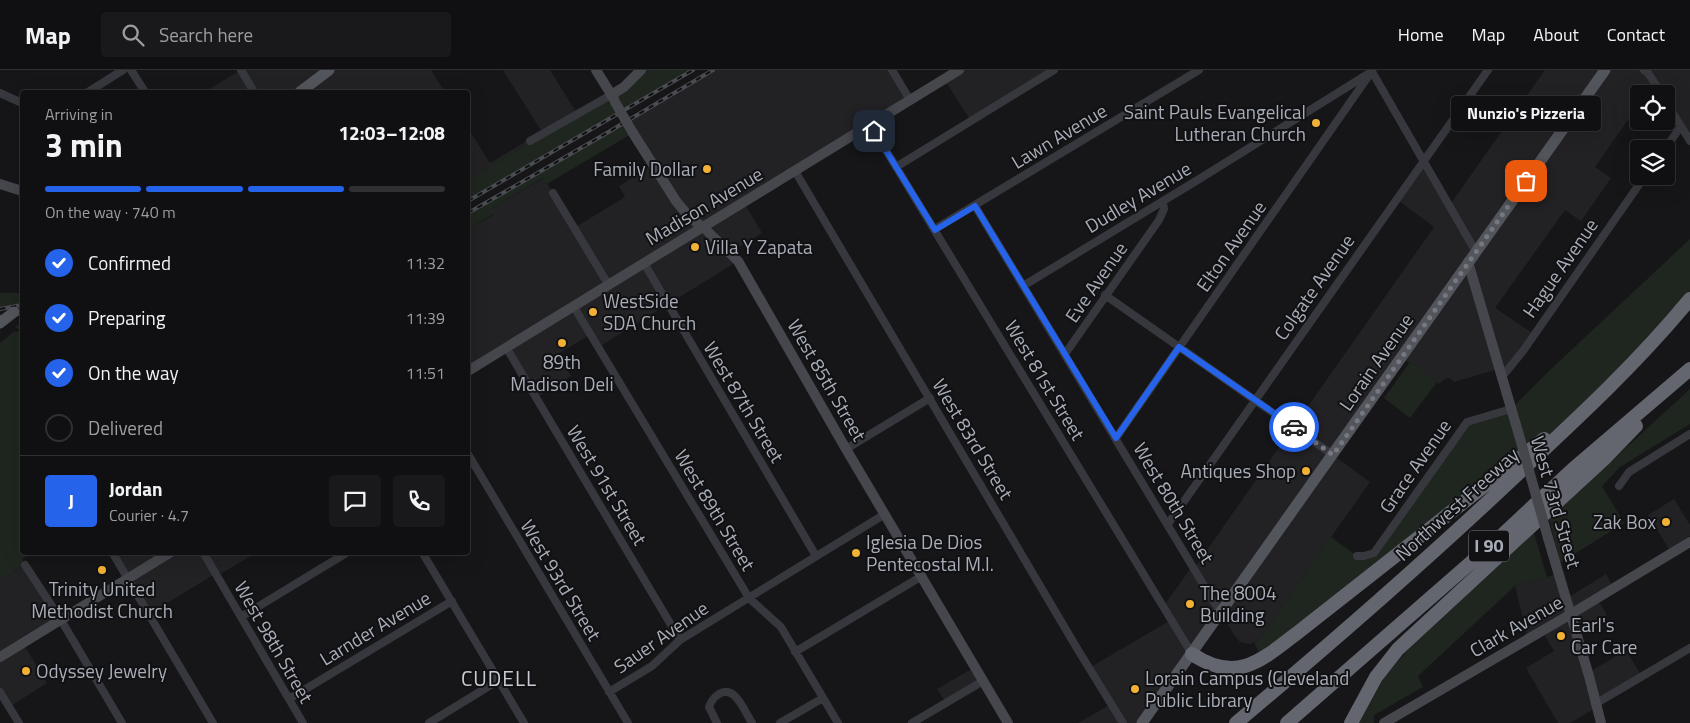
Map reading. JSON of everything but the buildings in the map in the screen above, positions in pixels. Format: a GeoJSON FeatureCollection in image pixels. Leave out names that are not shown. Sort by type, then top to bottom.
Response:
{"type":"FeatureCollection","features":[{"type":"Feature","properties":{"kind":"highway","name":"Northwest Freeway"},"geometry":{"type":"LineString","coordinates":[[1236,723],[1294,675],[1468,521],[1636,360],[1690,299]]}},
{"type":"Feature","properties":{"kind":"highway"},"geometry":{"type":"LineString","coordinates":[[1351,723],[1376,677],[1398,649],[1606,457],[1690,369]]}},
{"type":"Feature","properties":{"kind":"highway","name":"I 90"},"geometry":{"type":"LineString","coordinates":[[1287,723],[1491,545],[1573,469],[1690,369]]}},
{"type":"Feature","properties":{"kind":"highway"},"geometry":{"type":"LineString","coordinates":[[1192,654],[1204,663],[1225,669],[1246,666],[1262,659],[1534,446],[1591,405]]}},
{"type":"Feature","properties":{"kind":"main road"},"geometry":{"type":"LineString","coordinates":[[303,90],[329,70]]}},
{"type":"Feature","properties":{"kind":"main road","name":"Lorain Avenue"},"geometry":{"type":"LineString","coordinates":[[1142,723],[1605,70]]}},
{"type":"Feature","properties":{"kind":"main road"},"geometry":{"type":"LineString","coordinates":[[0,324],[20,308]]}},
{"type":"Feature","properties":{"kind":"street"},"geometry":{"type":"LineString","coordinates":[[91,90],[123,70]]}},
{"type":"Feature","properties":{"kind":"street"},"geometry":{"type":"LineString","coordinates":[[131,70],[144,90]]}},
{"type":"Feature","properties":{"kind":"street"},"geometry":{"type":"LineString","coordinates":[[241,70],[253,90]]}},
{"type":"Feature","properties":{"kind":"street","name":"West 85th Street"},"geometry":{"type":"LineString","coordinates":[[596,70],[676,201],[690,218],[703,227],[738,261],[846,449],[1008,723]]}},
{"type":"Feature","properties":{"kind":"street"},"geometry":{"type":"LineString","coordinates":[[530,141],[613,98],[641,70]]}},
{"type":"Feature","properties":{"kind":"street"},"geometry":{"type":"LineString","coordinates":[[892,70],[910,100]]}},
{"type":"Feature","properties":{"kind":"street","name":"Madison Avenue"},"geometry":{"type":"LineString","coordinates":[[470,370],[959,70]]}},
{"type":"Feature","properties":{"kind":"street"},"geometry":{"type":"LineString","coordinates":[[896,167],[1054,70]]}},
{"type":"Feature","properties":{"kind":"street","name":"Lawn Avenue"},"geometry":{"type":"LineString","coordinates":[[935,230],[1199,70]]}},
{"type":"Feature","properties":{"kind":"street","name":"Colgate Avenue"},"geometry":{"type":"LineString","coordinates":[[1168,524],[1488,70]]}},
{"type":"Feature","properties":{"kind":"street"},"geometry":{"type":"LineString","coordinates":[[1644,70],[1656,85]]}},
{"type":"Feature","properties":{"kind":"street"},"geometry":{"type":"LineString","coordinates":[[1373,72],[1476,252]]}},
{"type":"Feature","properties":{"kind":"street","name":"Dudley Avenue"},"geometry":{"type":"LineString","coordinates":[[1022,286],[1373,72]]}},
{"type":"Feature","properties":{"kind":"street","name":"Elton Avenue"},"geometry":{"type":"LineString","coordinates":[[1116,438],[1373,72]]}},
{"type":"Feature","properties":{"kind":"street"},"geometry":{"type":"LineString","coordinates":[[0,93],[20,102]]}},
{"type":"Feature","properties":{"kind":"street"},"geometry":{"type":"LineString","coordinates":[[1675,116],[1690,141]]}},
{"type":"Feature","properties":{"kind":"street","name":"West 81st Street"},"geometry":{"type":"LineString","coordinates":[[870,124],[1192,654]]}},
{"type":"Feature","properties":{"kind":"street"},"geometry":{"type":"LineString","coordinates":[[1671,140],[1681,126]]}},
{"type":"Feature","properties":{"kind":"street","name":"West 83rd Street"},"geometry":{"type":"LineString","coordinates":[[795,171],[1123,723]]}},
{"type":"Feature","properties":{"kind":"street"},"geometry":{"type":"LineString","coordinates":[[0,184],[20,190]]}},
{"type":"Feature","properties":{"kind":"street","name":"Hague Avenue"},"geometry":{"type":"LineString","coordinates":[[1501,378],[1523,350],[1639,185]]}},
{"type":"Feature","properties":{"kind":"street"},"geometry":{"type":"LineString","coordinates":[[553,193],[608,284]]}},
{"type":"Feature","properties":{"kind":"street","name":"Eve Avenue"},"geometry":{"type":"LineString","coordinates":[[1065,354],[1159,220],[1164,209],[1162,201]]}},
{"type":"Feature","properties":{"kind":"street","name":"West 80th Street"},"geometry":{"type":"LineString","coordinates":[[975,206],[1220,612]]}},
{"type":"Feature","properties":{"kind":"street","name":"West 73rd Street"},"geometry":{"type":"LineString","coordinates":[[1468,262],[1589,676],[1600,723]]}},
{"type":"Feature","properties":{"kind":"street","name":"West 87th Street"},"geometry":{"type":"LineString","coordinates":[[644,263],[816,556]]}},
{"type":"Feature","properties":{"kind":"street"},"geometry":{"type":"LineString","coordinates":[[1106,295],[1333,455]]}},
{"type":"Feature","properties":{"kind":"street","name":"West 89th Street"},"geometry":{"type":"LineString","coordinates":[[574,306],[749,598],[781,627],[838,723]]}},
{"type":"Feature","properties":{"kind":"street","name":"West 91st Street"},"geometry":{"type":"LineString","coordinates":[[506,348],[680,640]]}},
{"type":"Feature","properties":{"kind":"street"},"geometry":{"type":"LineString","coordinates":[[846,449],[930,398]]}},
{"type":"Feature","properties":{"kind":"street","name":"Grace Avenue"},"geometry":{"type":"LineString","coordinates":[[1357,556],[1374,553],[1467,422],[1511,409]]}},
{"type":"Feature","properties":{"kind":"street"},"geometry":{"type":"LineString","coordinates":[[1619,486],[1629,472],[1690,434]]}},
{"type":"Feature","properties":{"kind":"street","name":"West 93rd Street"},"geometry":{"type":"LineString","coordinates":[[470,457],[628,723]]}},
{"type":"Feature","properties":{"kind":"street","name":"Sauer Avenue"},"geometry":{"type":"LineString","coordinates":[[609,692],[652,666],[680,640],[885,514]]}},
{"type":"Feature","properties":{"kind":"street","name":"Clark Avenue"},"geometry":{"type":"LineString","coordinates":[[1384,723],[1690,542]]}},
{"type":"Feature","properties":{"kind":"street"},"geometry":{"type":"LineString","coordinates":[[114,555],[213,723]]}},
{"type":"Feature","properties":{"kind":"street"},"geometry":{"type":"LineString","coordinates":[[0,657],[166,555]]}},
{"type":"Feature","properties":{"kind":"street","name":"West 98th Street"},"geometry":{"type":"LineString","coordinates":[[205,555],[303,723]]}},
{"type":"Feature","properties":{"kind":"street"},"geometry":{"type":"LineString","coordinates":[[241,617],[343,555]]}},
{"type":"Feature","properties":{"kind":"street"},"geometry":{"type":"LineString","coordinates":[[424,555],[524,723]]}},
{"type":"Feature","properties":{"kind":"street"},"geometry":{"type":"LineString","coordinates":[[25,565],[61,620],[122,723]]}},
{"type":"Feature","properties":{"kind":"street"},"geometry":{"type":"LineString","coordinates":[[795,652],[922,576]]}},
{"type":"Feature","properties":{"kind":"street","name":"Larnder Avenue"},"geometry":{"type":"LineString","coordinates":[[289,699],[452,601]]}},
{"type":"Feature","properties":{"kind":"street"},"geometry":{"type":"LineString","coordinates":[[1595,704],[1690,648]]}},
{"type":"Feature","properties":{"kind":"street"},"geometry":{"type":"LineString","coordinates":[[429,723],[498,680]]}},
{"type":"Feature","properties":{"kind":"street"},"geometry":{"type":"LineString","coordinates":[[912,723],[984,681]]}},
{"type":"Feature","properties":{"kind":"street"},"geometry":{"type":"LineString","coordinates":[[0,692],[19,723]]}},
{"type":"Feature","properties":{"kind":"street"},"geometry":{"type":"LineString","coordinates":[[717,723],[709,707],[712,700],[718,695],[728,692],[736,697],[752,723]]}},
{"type":"Feature","properties":{"kind":"street"},"geometry":{"type":"LineString","coordinates":[[780,723],[823,698]]}},
{"type":"Feature","properties":{"kind":"shaded area"},"geometry":{"type":"Polygon","coordinates":[[[241,70],[431,70],[444,90],[207,90],[241,70]]]}},
{"type":"Feature","properties":{"kind":"shaded area"},"geometry":{"type":"Polygon","coordinates":[[[503,70],[550,70],[578,115],[470,178],[470,131],[490,163],[542,132],[503,70]]]}},
{"type":"Feature","properties":{"kind":"shaded area"},"geometry":{"type":"Polygon","coordinates":[[[641,70],[693,70],[470,200],[470,178],[578,115],[641,70]]]}},
{"type":"Feature","properties":{"kind":"shaded area"},"geometry":{"type":"Polygon","coordinates":[[[713,70],[892,70],[910,100],[744,203],[762,233],[730,253],[738,261],[599,347],[591,334],[558,354],[571,376],[536,398],[506,348],[470,370],[470,235],[474,232],[472,227],[493,215],[490,209],[544,178],[574,228],[625,197],[619,186],[653,165],[627,122],[713,70]]]}},
{"type":"Feature","properties":{"kind":"shaded area"},"geometry":{"type":"Polygon","coordinates":[[[959,70],[1054,70],[971,121],[944,79],[959,70]]]}},
{"type":"Feature","properties":{"kind":"shaded area"},"geometry":{"type":"Polygon","coordinates":[[[1545,70],[1690,70],[1690,141],[1675,117],[1675,85],[1655,85],[1654,83],[1653,85],[1630,85],[1630,117],[1595,167],[1611,178],[1581,221],[1565,210],[1495,308],[1534,334],[1501,378],[1498,369],[1454,382],[1450,378],[1446,378],[1439,384],[1401,357],[1333,455],[1370,482],[1260,638],[1250,644],[1240,642],[1221,613],[1142,723],[1078,723],[1111,704],[1089,668],[1171,620],[1163,607],[1193,565],[1195,567],[1434,227],[1396,199],[1424,161],[1449,206],[1545,70]]]}},
{"type":"Feature","properties":{"kind":"shaded area"},"geometry":{"type":"Polygon","coordinates":[[[627,122],[633,133],[547,184],[543,178],[490,209],[493,214],[472,227],[474,232],[470,235],[470,212],[627,122]]]}},
{"type":"Feature","properties":{"kind":"shaded area"},"geometry":{"type":"Polygon","coordinates":[[[1690,239],[1690,299],[1591,405],[1262,659],[1254,642],[1260,638],[1331,537],[1357,556],[1374,553],[1467,422],[1511,409],[1690,239]]]}},
{"type":"Feature","properties":{"kind":"shaded area"},"geometry":{"type":"Polygon","coordinates":[[[0,293],[20,293],[20,305],[0,309],[0,293]]]}},
{"type":"Feature","properties":{"kind":"shaded area"},"geometry":{"type":"Polygon","coordinates":[[[20,330],[20,555],[29,555],[22,559],[25,565],[0,580],[0,343],[12,333],[20,330]]]}},
{"type":"Feature","properties":{"kind":"shaded area"},"geometry":{"type":"Polygon","coordinates":[[[1410,362],[1437,382],[1410,418],[1384,398],[1410,362]]]}},
{"type":"Feature","properties":{"kind":"shaded area"},"geometry":{"type":"Polygon","coordinates":[[[1690,389],[1690,424],[1620,467],[1602,486],[1624,523],[1560,563],[1549,518],[1690,389]]]}},
{"type":"Feature","properties":{"kind":"shaded area"},"geometry":{"type":"Polygon","coordinates":[[[1674,499],[1690,525],[1690,536],[1669,549],[1648,515],[1674,499]]]}},
{"type":"Feature","properties":{"kind":"shaded area"},"geometry":{"type":"Polygon","coordinates":[[[1534,533],[1547,577],[1515,586],[1418,676],[1423,687],[1374,715],[1374,723],[1359,723],[1385,676],[1420,636],[1534,533]]]}},
{"type":"Feature","properties":{"kind":"shaded area"},"geometry":{"type":"Polygon","coordinates":[[[113,555],[253,555],[217,576],[215,574],[149,614],[113,555]]]}},
{"type":"Feature","properties":{"kind":"shaded area"},"geometry":{"type":"Polygon","coordinates":[[[25,565],[61,620],[23,643],[47,683],[9,707],[0,692],[0,580],[25,565]]]}},
{"type":"Feature","properties":{"kind":"shaded area"},"geometry":{"type":"Polygon","coordinates":[[[1561,573],[1569,597],[1606,574],[1612,585],[1595,595],[1607,615],[1580,631],[1591,671],[1626,650],[1644,680],[1570,723],[1558,723],[1526,668],[1554,651],[1540,628],[1527,635],[1515,586],[1561,573]]]}},
{"type":"Feature","properties":{"kind":"shaded area"},"geometry":{"type":"Polygon","coordinates":[[[975,667],[983,681],[946,703],[937,689],[975,667]]]}},
{"type":"Feature","properties":{"kind":"railway"},"geometry":{"type":"LineString","coordinates":[[470,200],[693,70]]}},
{"type":"Feature","properties":{"kind":"railway"},"geometry":{"type":"LineString","coordinates":[[470,212],[713,70]]}},
{"type":"Feature","properties":{"kind":"railway"},"geometry":{"type":"LineString","coordinates":[[0,309],[20,305]]}},
{"type":"Feature","properties":{"kind":"railway"},"geometry":{"type":"LineString","coordinates":[[0,317],[20,313]]}},
{"type":"Feature","properties":{"kind":"way so far"},"geometry":{"type":"LineString","coordinates":[[1294,427],[1333,455],[1526,181]]}},
{"type":"Feature","properties":{"kind":"place","name":"Saint Pauls Evangelical Lutheran Church"},"geometry":{"type":"Point","coordinates":[1316,123]}},
{"type":"Feature","properties":{"kind":"place","name":"Family Dollar"},"geometry":{"type":"Point","coordinates":[707,169]}},
{"type":"Feature","properties":{"kind":"place","name":"Nunzio's Pizzeria"},"geometry":{"type":"Point","coordinates":[1526,181]}},
{"type":"Feature","properties":{"kind":"place","name":"Villa Y Zapata"},"geometry":{"type":"Point","coordinates":[695,247]}},
{"type":"Feature","properties":{"kind":"place","name":"WestSide SDA Church"},"geometry":{"type":"Point","coordinates":[593,312]}},
{"type":"Feature","properties":{"kind":"place","name":"89th Madison Deli"},"geometry":{"type":"Point","coordinates":[562,343]}},
{"type":"Feature","properties":{"kind":"place","name":"Antiques Shop"},"geometry":{"type":"Point","coordinates":[1306,471]}},
{"type":"Feature","properties":{"kind":"place","name":"Zak Box"},"geometry":{"type":"Point","coordinates":[1666,522]}},
{"type":"Feature","properties":{"kind":"place","name":"Iglesia De Dios Pentecostal M.I."},"geometry":{"type":"Point","coordinates":[856,553]}},
{"type":"Feature","properties":{"kind":"place","name":"Trinity United Methodist Church"},"geometry":{"type":"Point","coordinates":[102,570]}},
{"type":"Feature","properties":{"kind":"place","name":"The 8004 Building"},"geometry":{"type":"Point","coordinates":[1190,604]}},
{"type":"Feature","properties":{"kind":"place","name":"Earl's Car Care"},"geometry":{"type":"Point","coordinates":[1561,636]}},
{"type":"Feature","properties":{"kind":"place","name":"Odyssey Jewelry"},"geometry":{"type":"Point","coordinates":[26,671]}},
{"type":"Feature","properties":{"kind":"place","name":"Lorain Campus (Cleveland Public Library"},"geometry":{"type":"Point","coordinates":[1135,689]}},
{"type":"Feature","properties":{"kind":"district","name":"CUDELL"},"geometry":{"type":"Point","coordinates":[499,679]}},
{"type":"Feature","properties":{"kind":"route"},"geometry":{"type":"LineString","coordinates":[[874,131],[935,230],[975,206],[1116,438],[1179,347],[1294,427]]}}]}
